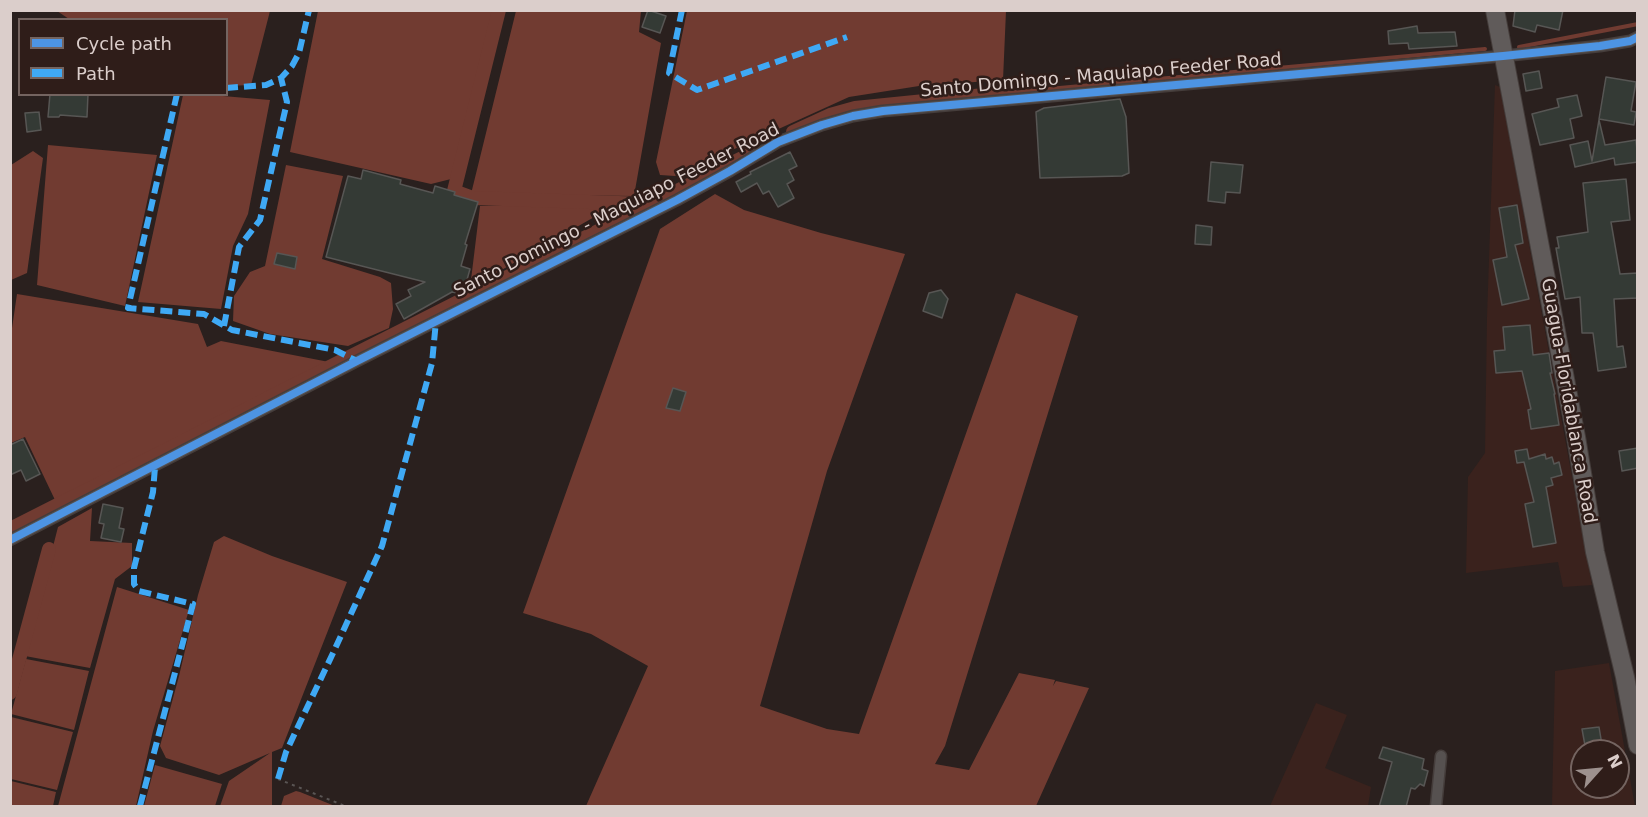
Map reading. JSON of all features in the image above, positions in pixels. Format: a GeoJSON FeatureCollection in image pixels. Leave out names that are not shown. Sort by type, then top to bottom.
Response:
{"type":"FeatureCollection","features":[{"type":"Feature","properties":{"kind":"main road","name":"Guagua-Floridablanca Road"},"geometry":{"type":"LineString","coordinates":[[1495,10],[1576,437],[1595,552],[1631,676],[1638,745]]}},
{"type":"Feature","properties":{"kind":"street","name":"Santo Domingo - Maquiapo Feeder Road"},"geometry":{"type":"LineString","coordinates":[[10,540],[357,361],[677,200],[778,142],[822,125],[853,116],[918,108],[1503,56],[1600,46],[1630,41],[1638,37]]}},
{"type":"Feature","properties":{"kind":"street"},"geometry":{"type":"LineString","coordinates":[[1436,807],[1440,756]]}},
{"type":"Feature","properties":{"kind":"path"},"geometry":{"type":"LineString","coordinates":[[278,779],[345,807]]}},
{"type":"Feature","properties":{"kind":"shaded area"},"geometry":{"type":"Polygon","coordinates":[[[270,10],[251,85],[228,86],[228,18],[68,18],[57,11],[270,10]]]}},
{"type":"Feature","properties":{"kind":"shaded area"},"geometry":{"type":"Polygon","coordinates":[[[318,11],[493,11],[455,178],[431,184],[290,152],[318,11]]]}},
{"type":"Feature","properties":{"kind":"shaded area"},"geometry":{"type":"Polygon","coordinates":[[[516,11],[641,11],[639,32],[661,43],[634,196],[471,194],[516,11]]]}},
{"type":"Feature","properties":{"kind":"shaded area"},"geometry":{"type":"Polygon","coordinates":[[[687,11],[1006,11],[1003,80],[919,86],[849,97],[675,176],[660,175],[656,162],[687,11]]]}},
{"type":"Feature","properties":{"kind":"shaded area"},"geometry":{"type":"Polygon","coordinates":[[[1495,85],[1500,87],[1592,585],[1563,587],[1558,562],[1466,573],[1468,477],[1485,453],[1495,85]]]}},
{"type":"Feature","properties":{"kind":"shaded area"},"geometry":{"type":"Polygon","coordinates":[[[183,96],[223,96],[270,100],[248,214],[233,246],[221,309],[138,302],[183,96]]]}},
{"type":"Feature","properties":{"kind":"shaded area"},"geometry":{"type":"Polygon","coordinates":[[[48,145],[157,155],[125,306],[37,285],[48,145]]]}},
{"type":"Feature","properties":{"kind":"shaded area"},"geometry":{"type":"Polygon","coordinates":[[[33,151],[43,158],[27,273],[11,280],[11,165],[33,151]]]}},
{"type":"Feature","properties":{"kind":"shaded area"},"geometry":{"type":"Polygon","coordinates":[[[286,165],[343,176],[322,259],[380,277],[391,283],[393,309],[389,328],[348,346],[270,334],[233,321],[234,296],[250,272],[265,266],[286,165]]]}},
{"type":"Feature","properties":{"kind":"shaded area"},"geometry":{"type":"Polygon","coordinates":[[[715,194],[744,210],[821,233],[905,254],[827,471],[760,706],[827,729],[859,734],[1016,293],[1078,316],[945,746],[935,764],[969,770],[1019,673],[1055,680],[1053,686],[1056,681],[1089,688],[1036,806],[586,806],[648,666],[591,634],[523,613],[660,229],[715,194]]]}},
{"type":"Feature","properties":{"kind":"shaded area"},"geometry":{"type":"Polygon","coordinates":[[[617,204],[470,288],[480,206],[617,204]]]}},
{"type":"Feature","properties":{"kind":"shaded area"},"geometry":{"type":"Polygon","coordinates":[[[17,294],[198,324],[207,347],[221,341],[329,362],[55,500],[25,437],[11,443],[11,335],[17,294]]]}},
{"type":"Feature","properties":{"kind":"shaded area"},"geometry":{"type":"Polygon","coordinates":[[[92,508],[90,541],[132,543],[132,566],[115,579],[90,668],[25,656],[58,527],[92,508]]]}},
{"type":"Feature","properties":{"kind":"shaded area"},"geometry":{"type":"Polygon","coordinates":[[[224,536],[272,556],[347,582],[282,748],[272,752],[272,806],[220,806],[229,781],[270,753],[219,775],[166,758],[160,746],[198,595],[214,542],[224,536]]]}},
{"type":"Feature","properties":{"kind":"shaded area"},"geometry":{"type":"Polygon","coordinates":[[[117,587],[189,610],[153,731],[136,806],[58,806],[117,587]]]}},
{"type":"Feature","properties":{"kind":"shaded area"},"geometry":{"type":"Polygon","coordinates":[[[26,659],[89,671],[74,730],[11,714],[26,659]]]}},
{"type":"Feature","properties":{"kind":"shaded area"},"geometry":{"type":"Polygon","coordinates":[[[1609,663],[1623,739],[1570,739],[1570,799],[1630,799],[1630,778],[1635,806],[1552,806],[1555,671],[1609,663]]]}},
{"type":"Feature","properties":{"kind":"shaded area"},"geometry":{"type":"Polygon","coordinates":[[[1316,703],[1347,715],[1325,768],[1371,787],[1368,806],[1270,806],[1316,703]]]}},
{"type":"Feature","properties":{"kind":"shaded area"},"geometry":{"type":"Polygon","coordinates":[[[11,717],[73,732],[57,790],[11,779],[11,717]]]}},
{"type":"Feature","properties":{"kind":"shaded area"},"geometry":{"type":"Polygon","coordinates":[[[155,765],[222,784],[215,806],[144,806],[155,765]]]}},
{"type":"Feature","properties":{"kind":"shaded area"},"geometry":{"type":"Polygon","coordinates":[[[11,781],[56,792],[53,806],[11,806],[11,781]]]}},
{"type":"Feature","properties":{"kind":"shaded area"},"geometry":{"type":"Polygon","coordinates":[[[296,791],[335,806],[281,806],[284,796],[296,791]]]}},
{"type":"Feature","properties":{"kind":"building"},"geometry":{"type":"Polygon","coordinates":[[[648,10],[666,16],[660,33],[642,27],[648,10]]]}},
{"type":"Feature","properties":{"kind":"building"},"geometry":{"type":"Polygon","coordinates":[[[1515,10],[1563,10],[1559,30],[1537,25],[1535,32],[1513,26],[1515,10]]]}},
{"type":"Feature","properties":{"kind":"building"},"geometry":{"type":"Polygon","coordinates":[[[1417,26],[1418,33],[1455,32],[1457,46],[1409,49],[1408,43],[1389,44],[1388,31],[1417,26]]]}},
{"type":"Feature","properties":{"kind":"building"},"geometry":{"type":"Polygon","coordinates":[[[1539,71],[1542,88],[1526,91],[1523,74],[1539,71]]]}},
{"type":"Feature","properties":{"kind":"building"},"geometry":{"type":"Polygon","coordinates":[[[1606,77],[1636,82],[1631,111],[1636,112],[1634,125],[1599,119],[1606,77]]]}},
{"type":"Feature","properties":{"kind":"building"},"geometry":{"type":"Polygon","coordinates":[[[1577,95],[1582,116],[1570,119],[1574,138],[1540,145],[1532,114],[1559,107],[1557,99],[1577,95]]]}},
{"type":"Feature","properties":{"kind":"building"},"geometry":{"type":"Polygon","coordinates":[[[50,96],[88,96],[87,117],[60,115],[59,117],[48,117],[50,96]]]}},
{"type":"Feature","properties":{"kind":"building"},"geometry":{"type":"Polygon","coordinates":[[[1120,99],[1126,117],[1129,173],[1122,176],[1040,178],[1036,112],[1044,108],[1120,99]]]}},
{"type":"Feature","properties":{"kind":"building"},"geometry":{"type":"Polygon","coordinates":[[[39,112],[41,130],[27,132],[25,113],[39,112]]]}},
{"type":"Feature","properties":{"kind":"building"},"geometry":{"type":"Polygon","coordinates":[[[1599,120],[1605,145],[1636,140],[1638,162],[1615,165],[1614,158],[1575,167],[1570,145],[1588,141],[1592,161],[1599,120]]]}},
{"type":"Feature","properties":{"kind":"building"},"geometry":{"type":"Polygon","coordinates":[[[790,152],[797,166],[789,170],[794,180],[787,184],[794,198],[778,207],[769,191],[763,194],[757,183],[741,192],[736,182],[751,174],[750,172],[790,152]]]}},
{"type":"Feature","properties":{"kind":"building"},"geometry":{"type":"Polygon","coordinates":[[[1211,162],[1243,165],[1240,193],[1226,192],[1225,203],[1208,201],[1211,162]]]}},
{"type":"Feature","properties":{"kind":"building"},"geometry":{"type":"Polygon","coordinates":[[[363,170],[401,180],[400,184],[433,193],[435,186],[455,192],[454,195],[478,202],[461,266],[470,269],[465,287],[459,285],[457,293],[452,292],[404,319],[396,304],[411,296],[408,290],[425,282],[326,257],[348,176],[361,179],[363,170]]]}},
{"type":"Feature","properties":{"kind":"building"},"geometry":{"type":"Polygon","coordinates":[[[1626,179],[1630,220],[1611,222],[1620,274],[1638,273],[1638,298],[1614,299],[1617,347],[1623,346],[1626,367],[1598,371],[1593,333],[1582,333],[1580,297],[1565,299],[1556,248],[1559,248],[1557,237],[1588,232],[1583,183],[1626,179]]]}},
{"type":"Feature","properties":{"kind":"building"},"geometry":{"type":"Polygon","coordinates":[[[1517,205],[1523,243],[1515,245],[1529,299],[1502,305],[1493,260],[1507,257],[1499,208],[1517,205]]]}},
{"type":"Feature","properties":{"kind":"building"},"geometry":{"type":"Polygon","coordinates":[[[1196,225],[1212,227],[1211,245],[1195,244],[1196,225]]]}},
{"type":"Feature","properties":{"kind":"building"},"geometry":{"type":"Polygon","coordinates":[[[277,253],[297,257],[295,269],[274,264],[277,253]]]}},
{"type":"Feature","properties":{"kind":"building"},"geometry":{"type":"Polygon","coordinates":[[[941,290],[948,299],[942,318],[923,311],[929,293],[941,290]]]}},
{"type":"Feature","properties":{"kind":"building"},"geometry":{"type":"Polygon","coordinates":[[[1530,325],[1533,355],[1549,353],[1559,425],[1531,429],[1528,410],[1531,409],[1522,371],[1496,373],[1494,351],[1505,350],[1503,327],[1530,325]]]}},
{"type":"Feature","properties":{"kind":"building"},"geometry":{"type":"Polygon","coordinates":[[[673,388],[686,392],[680,411],[666,408],[673,388]]]}},
{"type":"Feature","properties":{"kind":"building"},"geometry":{"type":"Polygon","coordinates":[[[23,439],[40,474],[26,481],[21,470],[10,475],[10,445],[23,439]]]}},
{"type":"Feature","properties":{"kind":"building"},"geometry":{"type":"Polygon","coordinates":[[[1638,448],[1638,468],[1622,471],[1619,451],[1638,448]]]}},
{"type":"Feature","properties":{"kind":"building"},"geometry":{"type":"Polygon","coordinates":[[[1527,449],[1529,459],[1545,454],[1546,459],[1552,457],[1554,464],[1559,462],[1562,475],[1551,478],[1553,485],[1546,487],[1556,543],[1533,547],[1525,504],[1534,502],[1524,462],[1517,463],[1515,451],[1527,449]]]}},
{"type":"Feature","properties":{"kind":"building"},"geometry":{"type":"Polygon","coordinates":[[[103,504],[123,508],[119,528],[124,529],[121,542],[101,538],[104,524],[99,523],[103,504]]]}},
{"type":"Feature","properties":{"kind":"building"},"geometry":{"type":"Polygon","coordinates":[[[1599,727],[1601,739],[1584,739],[1582,729],[1599,727]]]}},
{"type":"Feature","properties":{"kind":"building"},"geometry":{"type":"Polygon","coordinates":[[[1383,747],[1424,759],[1422,769],[1428,771],[1424,786],[1420,784],[1415,789],[1411,788],[1406,807],[1379,807],[1392,762],[1379,758],[1383,747]]]}},
{"type":"Feature","properties":{"kind":"waterway"},"geometry":{"type":"LineString","coordinates":[[499,10],[454,191],[473,198],[648,204]]}},
{"type":"Feature","properties":{"kind":"waterway"},"geometry":{"type":"LineString","coordinates":[[1519,47],[1638,24]]}},
{"type":"Feature","properties":{"kind":"waterway"},"geometry":{"type":"LineString","coordinates":[[994,94],[1485,49]]}},
{"type":"Feature","properties":{"kind":"waterway"},"geometry":{"type":"LineString","coordinates":[[793,132],[830,115],[855,108],[994,94]]}},
{"type":"Feature","properties":{"kind":"waterway"},"geometry":{"type":"LineString","coordinates":[[10,529],[752,153]]}},
{"type":"Feature","properties":{"kind":"waterway"},"geometry":{"type":"LineString","coordinates":[[10,693],[49,549]]}},
{"type":"Feature","properties":{"kind":"marked path"},"geometry":{"type":"LineString","coordinates":[[228,88],[266,85],[281,78],[292,66],[299,53],[309,10]]}},
{"type":"Feature","properties":{"kind":"marked path"},"geometry":{"type":"LineString","coordinates":[[682,10],[669,73],[697,90],[847,37]]}},
{"type":"Feature","properties":{"kind":"marked path"},"geometry":{"type":"LineString","coordinates":[[224,326],[239,247],[260,220],[287,102],[281,78]]}},
{"type":"Feature","properties":{"kind":"marked path"},"geometry":{"type":"LineString","coordinates":[[177,96],[128,308],[204,314],[232,330],[335,350],[357,361]]}},
{"type":"Feature","properties":{"kind":"marked path"},"geometry":{"type":"LineString","coordinates":[[278,779],[286,752],[382,546],[432,363],[436,321]]}},
{"type":"Feature","properties":{"kind":"marked path"},"geometry":{"type":"LineString","coordinates":[[140,806],[193,604],[139,591],[134,584],[134,568],[153,492],[155,467]]}},
{"type":"Feature","properties":{"kind":"cycle path"},"geometry":{"type":"LineString","coordinates":[[10,540],[357,361],[677,200],[778,142],[822,125],[853,116],[883,111],[1503,56],[1600,46],[1630,41],[1638,37]]}}]}
